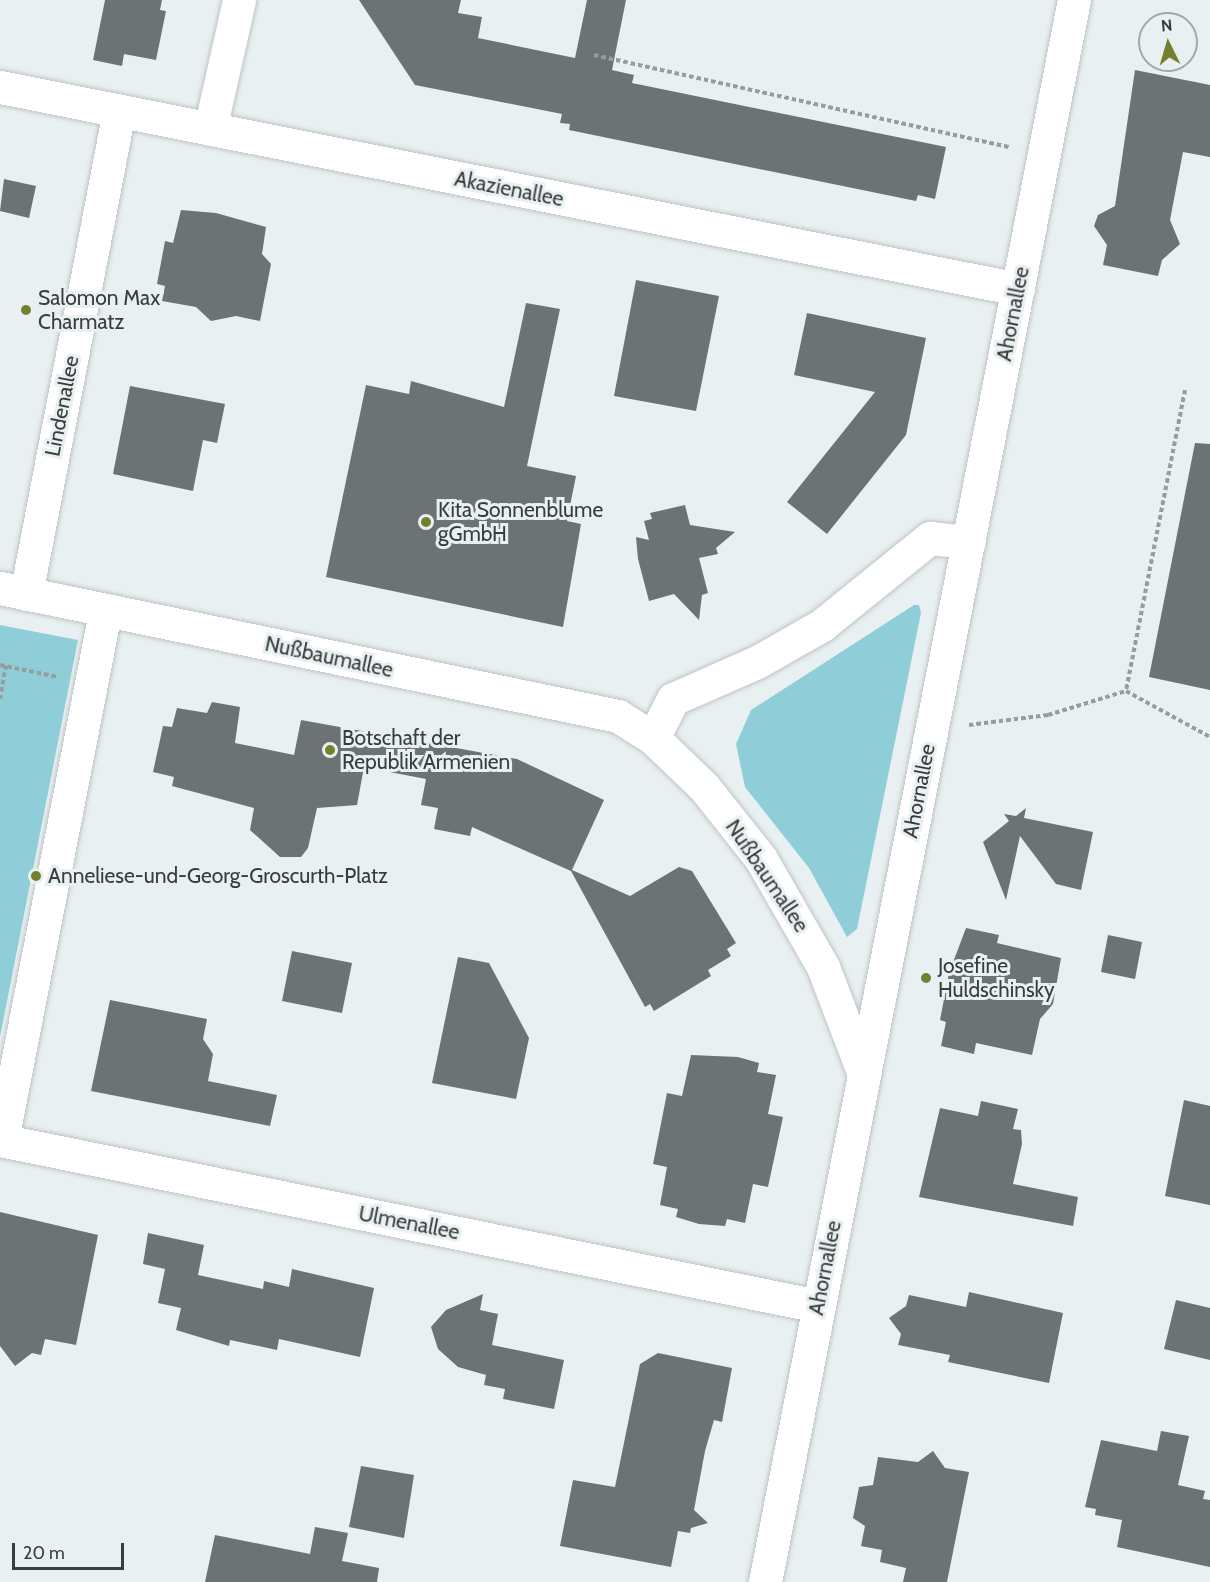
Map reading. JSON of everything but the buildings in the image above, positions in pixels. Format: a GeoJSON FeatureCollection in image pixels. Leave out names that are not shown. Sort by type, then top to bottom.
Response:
{"type":"FeatureCollection","features":[{"type":"Feature","properties":{"kind":"street"},"geometry":{"type":"LineString","coordinates":[[210,129],[239,0]]}},
{"type":"Feature","properties":{"kind":"street","name":"Ahornallee"},"geometry":{"type":"LineString","coordinates":[[765,1582],[862,1069],[969,542],[1074,0]]}},
{"type":"Feature","properties":{"kind":"street","name":"Akazienallee"},"geometry":{"type":"LineString","coordinates":[[0,87],[1018,289]]}},
{"type":"Feature","properties":{"kind":"street","name":"Lindenallee"},"geometry":{"type":"LineString","coordinates":[[13,591],[118,111]]}},
{"type":"Feature","properties":{"kind":"street"},"geometry":{"type":"LineString","coordinates":[[653,738],[674,699],[759,661],[822,624],[930,538],[969,542]]}},
{"type":"Feature","properties":{"kind":"street","name":"Nußbaumallee"},"geometry":{"type":"LineString","coordinates":[[13,591],[105,612],[618,716],[653,738],[704,788],[799,917],[862,1069]]}},
{"type":"Feature","properties":{"kind":"street"},"geometry":{"type":"LineString","coordinates":[[1,1140],[105,612]]}},
{"type":"Feature","properties":{"kind":"street","name":"Ulmenallee"},"geometry":{"type":"LineString","coordinates":[[1,1140],[818,1306]]}},
{"type":"Feature","properties":{"kind":"path"},"geometry":{"type":"LineString","coordinates":[[594,55],[1017,149]]}},
{"type":"Feature","properties":{"kind":"path"},"geometry":{"type":"LineString","coordinates":[[1126,691],[1185,390]]}},
{"type":"Feature","properties":{"kind":"path"},"geometry":{"type":"LineString","coordinates":[[0,665],[64,678],[66,666]]}},
{"type":"Feature","properties":{"kind":"path"},"geometry":{"type":"LineString","coordinates":[[0,699],[6,666]]}},
{"type":"Feature","properties":{"kind":"path"},"geometry":{"type":"LineString","coordinates":[[966,726],[1048,716],[1126,691],[1210,737]]}},
{"type":"Feature","properties":{"kind":"shaded area"},"geometry":{"type":"Polygon","coordinates":[[[914,605],[919,605],[921,613],[857,929],[847,937],[809,868],[745,787],[736,744],[751,710],[914,605]]]}},
{"type":"Feature","properties":{"kind":"shaded area"},"geometry":{"type":"Polygon","coordinates":[[[0,625],[78,640],[0,1037],[0,625]]]}},
{"type":"Feature","properties":{"kind":"place","name":"Salomon Max Charmatz"},"geometry":{"type":"Point","coordinates":[26,310]}},
{"type":"Feature","properties":{"kind":"place","name":"Kita Sonnenblume gGmbH"},"geometry":{"type":"Point","coordinates":[426,522]}},
{"type":"Feature","properties":{"kind":"place","name":"Botschaft der Republik Armenien"},"geometry":{"type":"Point","coordinates":[330,750]}},
{"type":"Feature","properties":{"kind":"place","name":"Anneliese-und-Georg-Groscurth-Platz"},"geometry":{"type":"Point","coordinates":[36,876]}},
{"type":"Feature","properties":{"kind":"place","name":"Josefine Huldschinsky"},"geometry":{"type":"Point","coordinates":[926,978]}}]}
